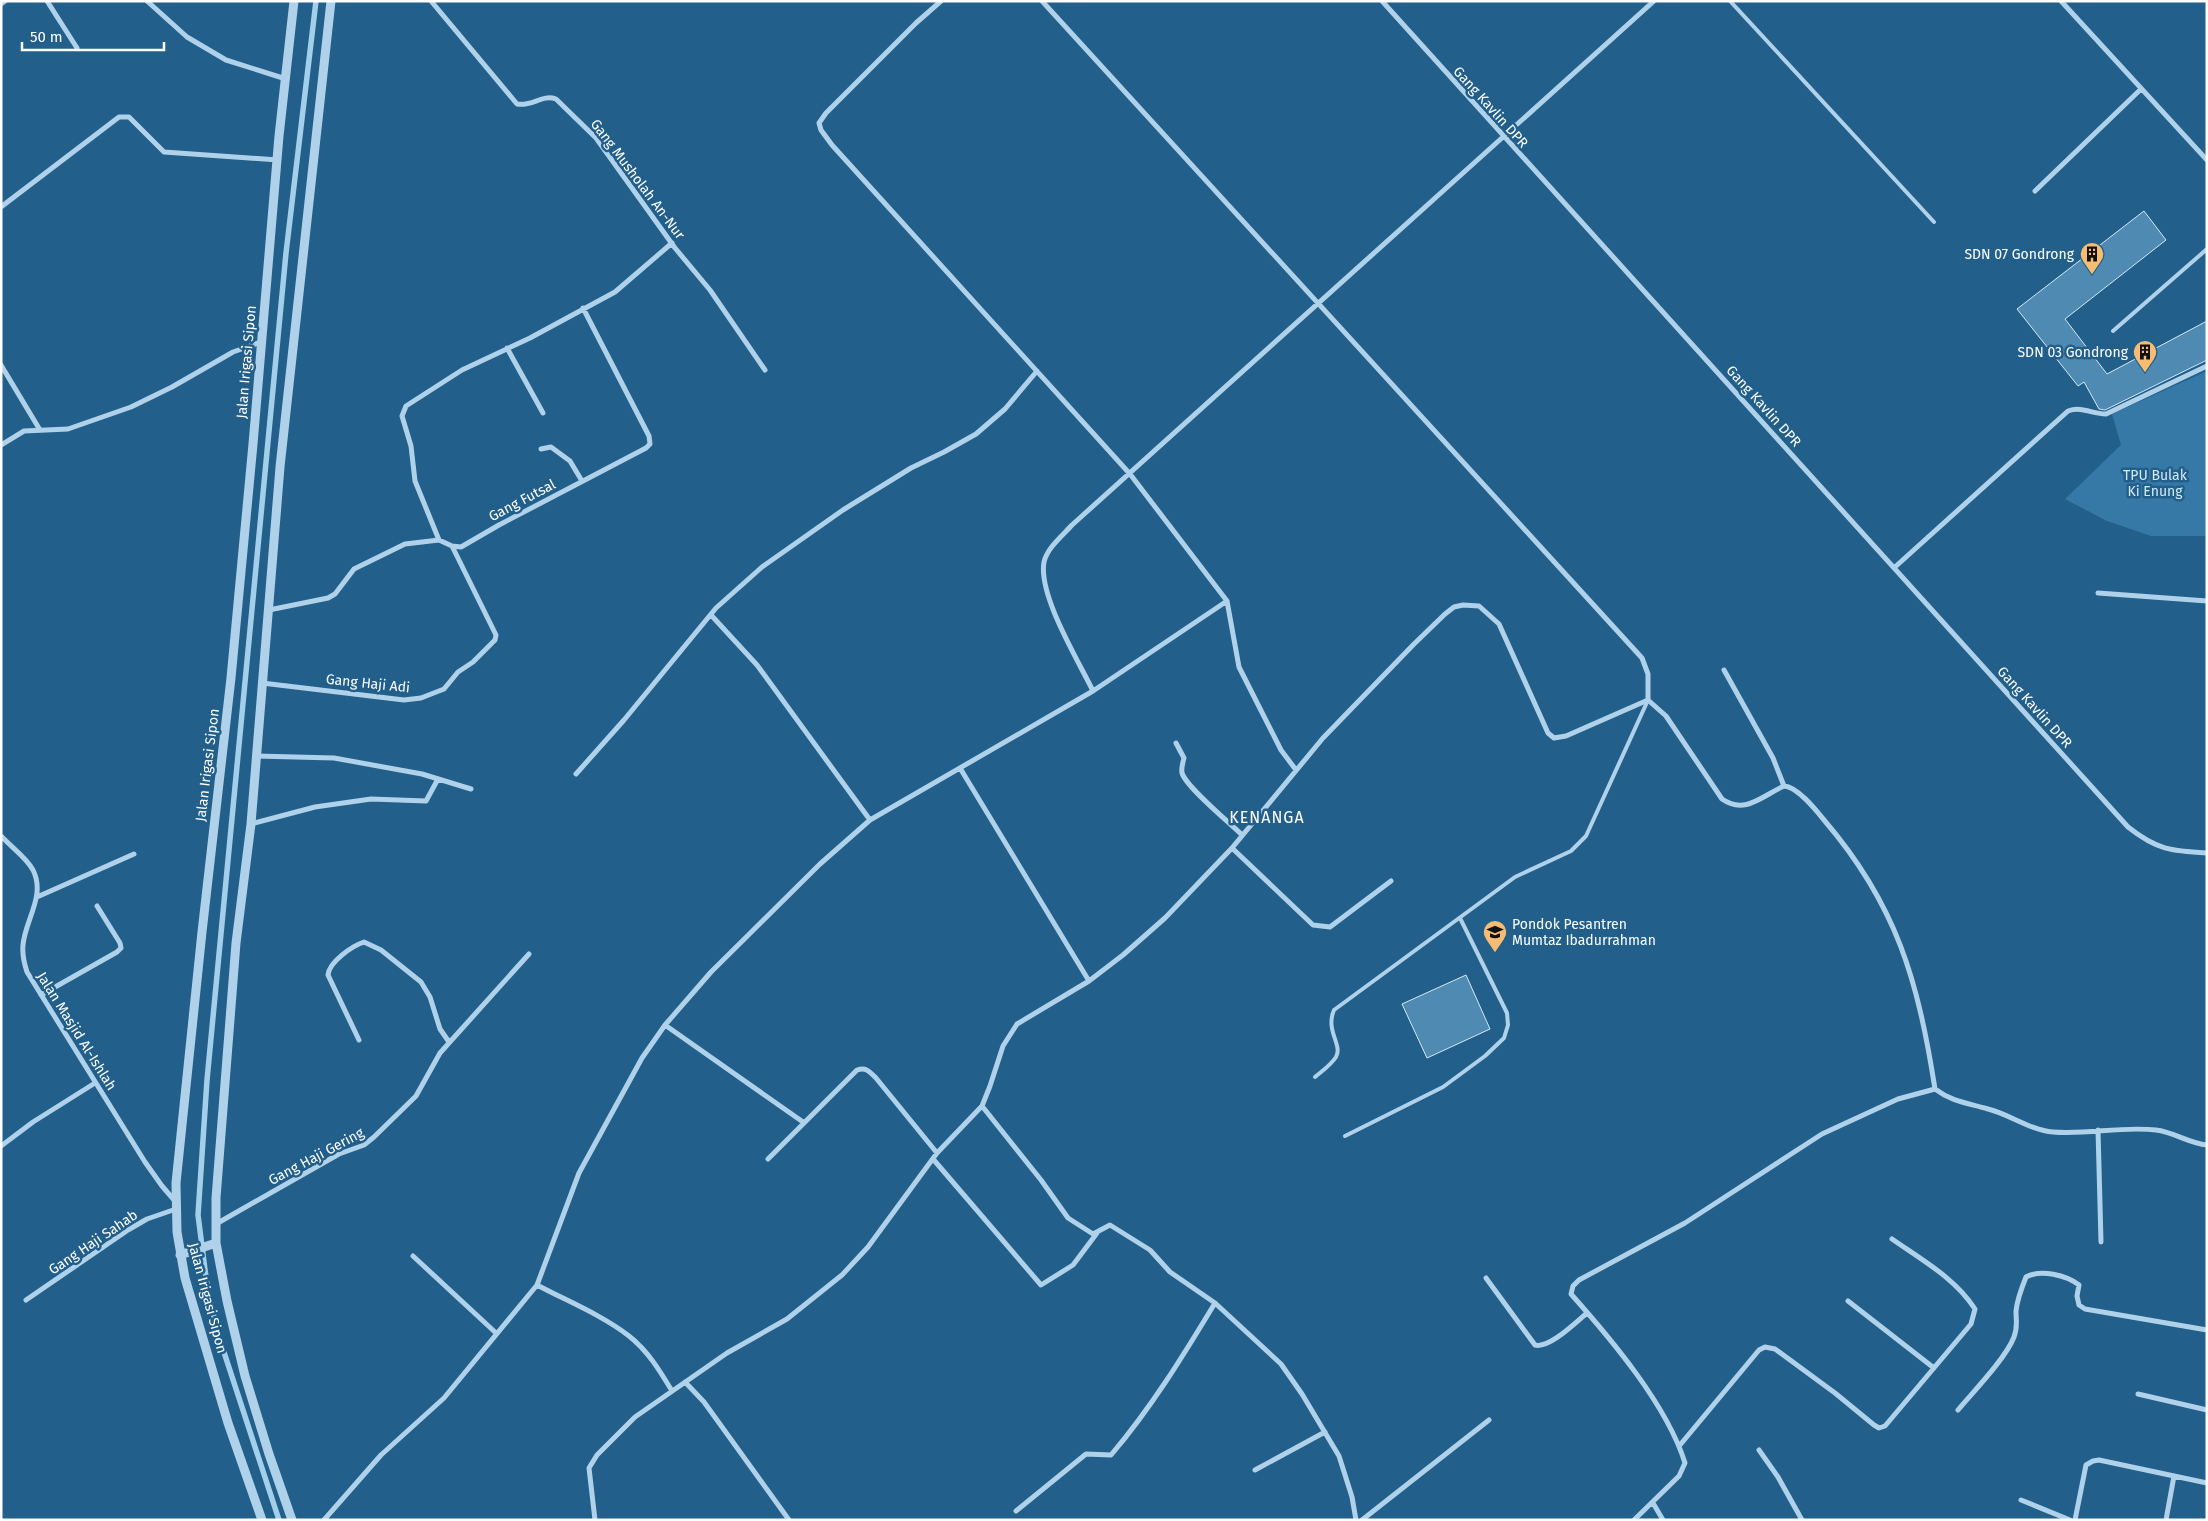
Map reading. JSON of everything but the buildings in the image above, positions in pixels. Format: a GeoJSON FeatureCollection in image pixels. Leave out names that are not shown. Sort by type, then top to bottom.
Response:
{"type":"FeatureCollection","features":[{"type":"Feature","properties":{"kind":"street"},"geometry":{"type":"LineString","coordinates":[[1,4],[5,1]]}},
{"type":"Feature","properties":{"kind":"street"},"geometry":{"type":"LineString","coordinates":[[47,1],[77,48]]}},
{"type":"Feature","properties":{"kind":"street"},"geometry":{"type":"LineString","coordinates":[[147,1],[187,37],[226,60],[286,79]]}},
{"type":"Feature","properties":{"kind":"street","name":"Jalan Irigasi Sipon"},"geometry":{"type":"LineString","coordinates":[[262,1520],[228,1423],[185,1254],[176,1205],[179,1146],[231,678],[254,444],[279,136],[294,1]]}},
{"type":"Feature","properties":{"kind":"street","name":"Jalan Irigasi Sipon"},"geometry":{"type":"LineString","coordinates":[[292,1520],[269,1454],[246,1376],[227,1302],[216,1243],[215,1224],[223,1094],[236,944],[251,824],[284,428],[332,1]]}},
{"type":"Feature","properties":{"kind":"street","name":"Gang Musholah An-Nur"},"geometry":{"type":"LineString","coordinates":[[431,1],[517,104],[528,105],[549,97],[563,104],[596,138],[672,243],[710,290],[765,370]]}},
{"type":"Feature","properties":{"kind":"street"},"geometry":{"type":"LineString","coordinates":[[941,1],[916,23],[826,113],[819,124],[820,130],[1130,474],[1227,601],[1239,667],[1281,750],[1296,770]]}},
{"type":"Feature","properties":{"kind":"street"},"geometry":{"type":"LineString","coordinates":[[1042,1],[1642,658],[1648,674],[1648,700],[1666,716],[1722,799],[1731,806],[1743,807],[1784,786],[1789,787],[1811,804],[1850,850],[1885,909],[1899,938],[1925,1026],[1935,1090]]}},
{"type":"Feature","properties":{"kind":"street","name":"Gang Kavlin DPR"},"geometry":{"type":"LineString","coordinates":[[1382,1],[2128,827],[2146,841],[2162,848],[2207,853]]}},
{"type":"Feature","properties":{"kind":"street"},"geometry":{"type":"LineString","coordinates":[[1093,691],[1050,602],[1045,579],[1044,561],[1055,544],[1072,525],[1654,1]]}},
{"type":"Feature","properties":{"kind":"street"},"geometry":{"type":"LineString","coordinates":[[2061,1],[2207,160]]}},
{"type":"Feature","properties":{"kind":"street"},"geometry":{"type":"LineString","coordinates":[[2035,191],[2141,89]]}},
{"type":"Feature","properties":{"kind":"street"},"geometry":{"type":"LineString","coordinates":[[1,207],[119,117],[129,117],[164,152],[278,160]]}},
{"type":"Feature","properties":{"kind":"street"},"geometry":{"type":"LineString","coordinates":[[439,540],[415,481],[411,446],[402,416],[406,406],[462,370],[615,292],[672,243]]}},
{"type":"Feature","properties":{"kind":"street","name":"Gang Futsal"},"geometry":{"type":"LineString","coordinates":[[452,546],[461,547],[646,448],[650,444],[649,436],[583,308]]}},
{"type":"Feature","properties":{"kind":"street"},"geometry":{"type":"LineString","coordinates":[[1,445],[24,431],[68,429],[131,407],[172,387],[233,352],[261,342]]}},
{"type":"Feature","properties":{"kind":"street"},"geometry":{"type":"LineString","coordinates":[[507,348],[543,413]]}},
{"type":"Feature","properties":{"kind":"street"},"geometry":{"type":"LineString","coordinates":[[1,365],[40,430]]}},
{"type":"Feature","properties":{"kind":"street"},"geometry":{"type":"LineString","coordinates":[[1895,567],[2068,411],[2077,408],[2096,414],[2106,414],[2207,366]]}},
{"type":"Feature","properties":{"kind":"street"},"geometry":{"type":"LineString","coordinates":[[576,774],[624,720],[710,615],[762,567],[843,510],[910,468],[976,434],[1005,409],[1036,371]]}},
{"type":"Feature","properties":{"kind":"street"},"geometry":{"type":"LineString","coordinates":[[541,449],[551,447],[570,461],[582,481]]}},
{"type":"Feature","properties":{"kind":"street"},"geometry":{"type":"LineString","coordinates":[[268,610],[328,598],[335,594],[354,569],[405,544],[439,540],[452,546]]}},
{"type":"Feature","properties":{"kind":"street","name":"Gang Haji Adi"},"geometry":{"type":"LineString","coordinates":[[262,683],[404,700],[421,698],[444,689],[458,672],[473,662],[495,640],[496,635],[452,546]]}},
{"type":"Feature","properties":{"kind":"street"},"geometry":{"type":"LineString","coordinates":[[2098,593],[2207,601]]}},
{"type":"Feature","properties":{"kind":"street"},"geometry":{"type":"LineString","coordinates":[[324,1520],[381,1455],[444,1398],[537,1285],[579,1173],[642,1058],[665,1025],[711,972],[820,864],[870,820],[1093,691],[1227,601]]}},
{"type":"Feature","properties":{"kind":"street"},"geometry":{"type":"LineString","coordinates":[[595,1520],[589,1468],[597,1455],[635,1417],[727,1353],[787,1319],[842,1275],[868,1247],[932,1159],[982,1106],[1003,1046],[1017,1024],[1089,981],[1123,955],[1165,918],[1232,848],[1323,738],[1445,614],[1463,605],[1479,606],[1499,624],[1548,733],[1554,738],[1566,736],[1648,700]]}},
{"type":"Feature","properties":{"kind":"street"},"geometry":{"type":"LineString","coordinates":[[710,615],[757,665],[870,820]]}},
{"type":"Feature","properties":{"kind":"street"},"geometry":{"type":"LineString","coordinates":[[1724,670],[1773,758],[1784,786]]}},
{"type":"Feature","properties":{"kind":"street"},"geometry":{"type":"LineString","coordinates":[[1176,743],[1184,758],[1181,771],[1183,776],[1202,798],[1242,835]]}},
{"type":"Feature","properties":{"kind":"street"},"geometry":{"type":"LineString","coordinates":[[256,756],[334,758],[422,774],[471,790]]}},
{"type":"Feature","properties":{"kind":"street"},"geometry":{"type":"LineString","coordinates":[[960,768],[1089,981]]}},
{"type":"Feature","properties":{"kind":"street"},"geometry":{"type":"LineString","coordinates":[[251,824],[315,807],[371,799],[426,801],[438,779]]}},
{"type":"Feature","properties":{"kind":"street","name":"Jalan Masjid Al-Ishlah"},"geometry":{"type":"LineString","coordinates":[[1,836],[33,870],[37,883],[37,897],[23,944],[23,959],[27,972],[145,1162],[176,1205]]}},
{"type":"Feature","properties":{"kind":"street"},"geometry":{"type":"LineString","coordinates":[[1232,848],[1299,913],[1313,925],[1324,928],[1330,927],[1391,881]]}},
{"type":"Feature","properties":{"kind":"street"},"geometry":{"type":"LineString","coordinates":[[37,897],[134,854]]}},
{"type":"Feature","properties":{"kind":"street"},"geometry":{"type":"LineString","coordinates":[[41,995],[121,948],[120,943],[97,906]]}},
{"type":"Feature","properties":{"kind":"street"},"geometry":{"type":"LineString","coordinates":[[359,1040],[328,975],[330,967],[357,944],[364,942],[381,950],[421,982],[430,997],[440,1029],[450,1042]]}},
{"type":"Feature","properties":{"kind":"street","name":"Gang Haji Gering"},"geometry":{"type":"LineString","coordinates":[[215,1224],[339,1154],[364,1145],[416,1096],[433,1063],[528,954]]}},
{"type":"Feature","properties":{"kind":"street"},"geometry":{"type":"LineString","coordinates":[[665,1025],[803,1122]]}},
{"type":"Feature","properties":{"kind":"street"},"geometry":{"type":"LineString","coordinates":[[768,1159],[856,1070],[864,1068],[876,1078],[937,1153]]}},
{"type":"Feature","properties":{"kind":"street"},"geometry":{"type":"LineString","coordinates":[[1,1146],[33,1122],[95,1083]]}},
{"type":"Feature","properties":{"kind":"street"},"geometry":{"type":"LineString","coordinates":[[1634,1520],[1679,1476],[1685,1462],[1680,1445],[1640,1377],[1572,1294],[1573,1286],[1578,1280],[1685,1223],[1822,1134],[1898,1099],[1935,1090],[1955,1102],[1989,1109],[2050,1132],[2156,1130],[2172,1134],[2191,1143],[2207,1145]]}},
{"type":"Feature","properties":{"kind":"street"},"geometry":{"type":"LineString","coordinates":[[982,1106],[1041,1180],[1068,1218],[1089,1232],[1097,1233]]}},
{"type":"Feature","properties":{"kind":"street"},"geometry":{"type":"LineString","coordinates":[[2098,1130],[2102,1242]]}},
{"type":"Feature","properties":{"kind":"street"},"geometry":{"type":"LineString","coordinates":[[932,1159],[1041,1286],[1073,1265],[1097,1233],[1110,1225],[1150,1250],[1170,1272],[1215,1303],[1281,1364],[1339,1456],[1352,1497],[1356,1520]]}},
{"type":"Feature","properties":{"kind":"street","name":"Gang Haji Sahab"},"geometry":{"type":"LineString","coordinates":[[26,1300],[128,1230],[176,1205]]}},
{"type":"Feature","properties":{"kind":"street"},"geometry":{"type":"LineString","coordinates":[[1680,1445],[1759,1350],[1765,1348],[1775,1349],[1879,1428],[1885,1426],[1971,1324],[1975,1309],[1968,1298],[1950,1280],[1892,1239]]}},
{"type":"Feature","properties":{"kind":"street"},"geometry":{"type":"LineString","coordinates":[[185,1254],[216,1243]]}},
{"type":"Feature","properties":{"kind":"street"},"geometry":{"type":"LineString","coordinates":[[413,1256],[496,1333]]}},
{"type":"Feature","properties":{"kind":"street"},"geometry":{"type":"LineString","coordinates":[[1958,1410],[2014,1339],[2018,1324],[2016,1310],[2021,1291],[2026,1277],[2034,1273],[2048,1274],[2072,1280],[2079,1285],[2078,1305],[2085,1309],[2207,1330]]}},
{"type":"Feature","properties":{"kind":"street"},"geometry":{"type":"LineString","coordinates":[[1486,1278],[1535,1345],[1539,1346],[1549,1343],[1587,1313]]}},
{"type":"Feature","properties":{"kind":"street"},"geometry":{"type":"LineString","coordinates":[[537,1285],[629,1336],[658,1366],[672,1391]]}},
{"type":"Feature","properties":{"kind":"street"},"geometry":{"type":"LineString","coordinates":[[1848,1301],[1934,1368]]}},
{"type":"Feature","properties":{"kind":"street"},"geometry":{"type":"LineString","coordinates":[[1016,1511],[1086,1454],[1111,1455],[1142,1419],[1215,1303]]}},
{"type":"Feature","properties":{"kind":"street"},"geometry":{"type":"LineString","coordinates":[[685,1382],[704,1402],[789,1520]]}},
{"type":"Feature","properties":{"kind":"street"},"geometry":{"type":"LineString","coordinates":[[2138,1394],[2207,1410]]}},
{"type":"Feature","properties":{"kind":"street"},"geometry":{"type":"LineString","coordinates":[[1362,1520],[1489,1420]]}},
{"type":"Feature","properties":{"kind":"street"},"geometry":{"type":"LineString","coordinates":[[1255,1470],[1325,1432]]}},
{"type":"Feature","properties":{"kind":"street"},"geometry":{"type":"LineString","coordinates":[[1759,1450],[1778,1477],[1802,1520]]}},
{"type":"Feature","properties":{"kind":"street"},"geometry":{"type":"LineString","coordinates":[[2075,1520],[2086,1465],[2089,1462],[2099,1460],[2207,1483]]}},
{"type":"Feature","properties":{"kind":"street"},"geometry":{"type":"LineString","coordinates":[[2166,1520],[2174,1476]]}},
{"type":"Feature","properties":{"kind":"street"},"geometry":{"type":"LineString","coordinates":[[2021,1500],[2070,1520]]}},
{"type":"Feature","properties":{"kind":"street"},"geometry":{"type":"LineString","coordinates":[[1653,1503],[1663,1520]]}},
{"type":"Feature","properties":{"kind":"lane"},"geometry":{"type":"LineString","coordinates":[[1730,1],[1934,222]]}},
{"type":"Feature","properties":{"kind":"lane"},"geometry":{"type":"LineString","coordinates":[[2113,331],[2207,249]]}},
{"type":"Feature","properties":{"kind":"lane"},"geometry":{"type":"LineString","coordinates":[[1315,1077],[1337,1056],[1338,1050],[1330,1028],[1334,1010],[1515,877],[1571,850],[1586,836],[1648,700]]}},
{"type":"Feature","properties":{"kind":"lane"},"geometry":{"type":"LineString","coordinates":[[1345,1136],[1443,1087],[1485,1056],[1504,1038],[1508,1024],[1507,1013],[1460,918]]}},
{"type":"Feature","properties":{"kind":"green space","name":"TPU Bulak Ki Enung"},"geometry":{"type":"Polygon","coordinates":[[[2207,371],[2207,536],[2151,536],[2107,521],[2065,499],[2121,445],[2112,414],[2207,371]]]}},
{"type":"Feature","properties":{"kind":"waterway"},"geometry":{"type":"LineString","coordinates":[[279,1520],[219,1337],[208,1293],[198,1215],[207,1080],[286,253],[316,1]]}},
{"type":"Feature","properties":{"kind":"place","name":"SDN 07 Gondrong"},"geometry":{"type":"Point","coordinates":[2092,275]}},
{"type":"Feature","properties":{"kind":"place","name":"SDN 03 Gondrong"},"geometry":{"type":"Point","coordinates":[2145,373]}},
{"type":"Feature","properties":{"kind":"place","name":"Pondok Pesantren Mumtaz Ibadurrahman"},"geometry":{"type":"Point","coordinates":[1495,953]}},
{"type":"Feature","properties":{"kind":"district","name":"KENANGA"},"geometry":{"type":"Point","coordinates":[1267,817]}}]}
